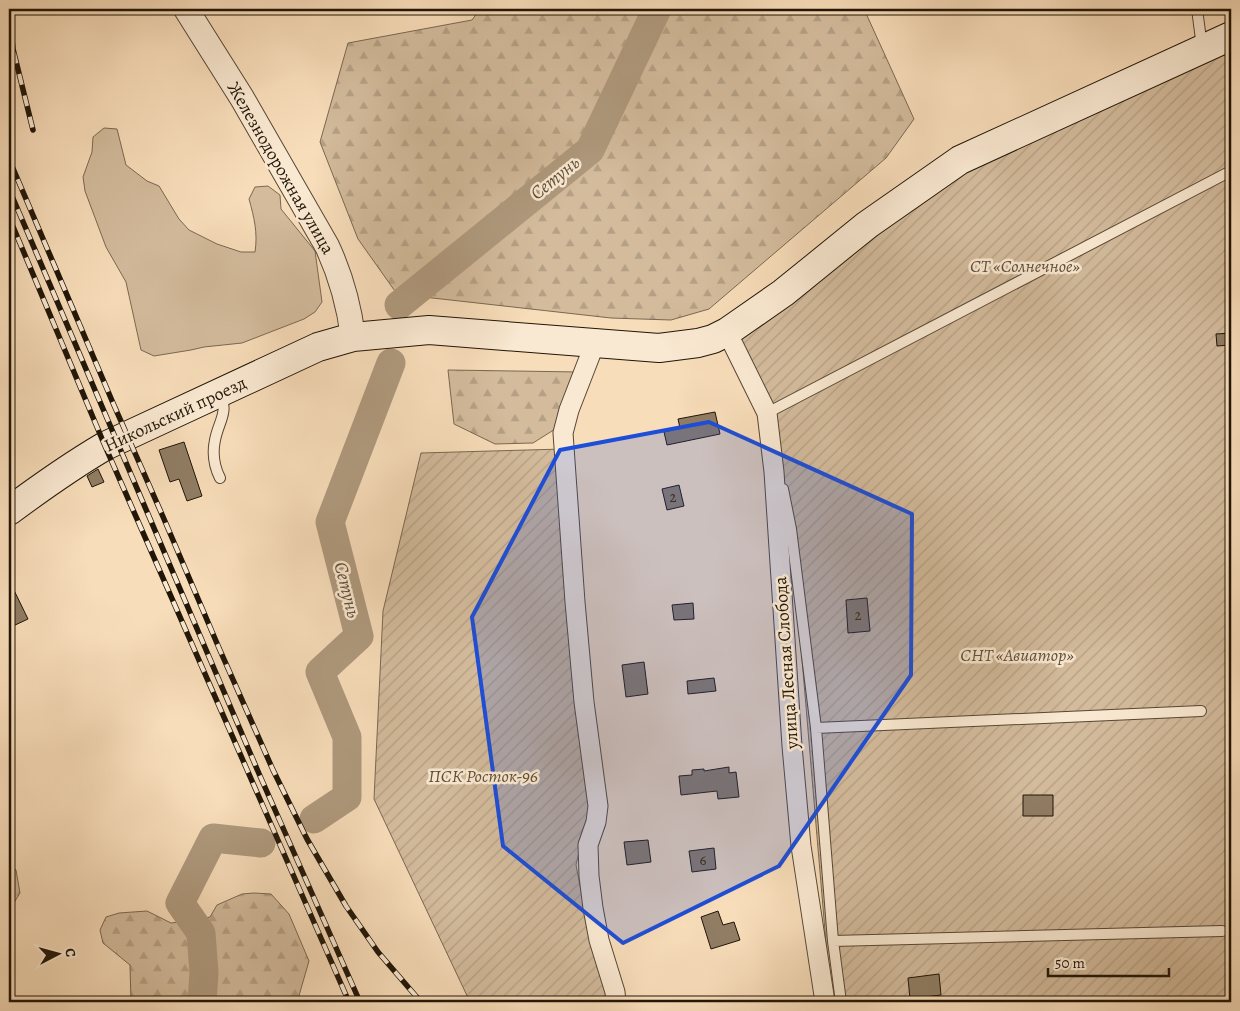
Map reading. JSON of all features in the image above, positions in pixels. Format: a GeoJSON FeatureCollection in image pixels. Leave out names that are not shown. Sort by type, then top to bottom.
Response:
{"type":"FeatureCollection","features":[{"type":"Feature","properties":{"kind":"main road","name":"Никольский проезд"},"geometry":{"type":"LineString","coordinates":[[9,511],[48,482],[105,446],[318,347],[353,337],[430,330],[659,348],[698,343],[713,338],[727,332],[783,293],[867,225],[960,160],[1231,36]]}},
{"type":"Feature","properties":{"kind":"street","name":"Железнодорожная улица"},"geometry":{"type":"LineString","coordinates":[[186,9],[242,98],[327,246],[343,286],[353,337]]}},
{"type":"Feature","properties":{"kind":"street","name":"улица Лесная Слобода"},"geometry":{"type":"LineString","coordinates":[[727,332],[768,413],[801,846],[825,1002]]}},
{"type":"Feature","properties":{"kind":"street"},"geometry":{"type":"LineString","coordinates":[[595,343],[568,410],[563,433],[563,449],[570,524],[574,602],[584,702],[598,806],[596,822],[588,845],[589,876],[599,940],[615,992],[616,1002]]}},
{"type":"Feature","properties":{"kind":"lane"},"geometry":{"type":"LineString","coordinates":[[1197,9],[1203,49]]}},
{"type":"Feature","properties":{"kind":"lane"},"geometry":{"type":"LineString","coordinates":[[841,1002],[833,941],[816,728],[791,529],[768,413],[1231,171]]}},
{"type":"Feature","properties":{"kind":"lane"},"geometry":{"type":"LineString","coordinates":[[220,392],[224,408],[215,439],[214,462],[220,478]]}},
{"type":"Feature","properties":{"kind":"lane"},"geometry":{"type":"LineString","coordinates":[[816,728],[1201,711]]}},
{"type":"Feature","properties":{"kind":"lane"},"geometry":{"type":"LineString","coordinates":[[833,941],[1222,931]]}},
{"type":"Feature","properties":{"kind":"highlighted area"},"geometry":{"type":"Polygon","coordinates":[[[709,422],[912,514],[911,675],[779,866],[623,943],[503,846],[472,617],[560,450],[709,422]]]}},
{"type":"Feature","properties":{"kind":"green space"},"geometry":{"type":"Polygon","coordinates":[[[480,9],[864,9],[914,119],[886,158],[709,309],[671,320],[611,318],[397,294],[358,239],[320,142],[348,43],[472,20],[480,9]]]}},
{"type":"Feature","properties":{"kind":"green space","name":"СНТ «Авиатор»"},"geometry":{"type":"Polygon","coordinates":[[[1231,36],[1231,1002],[831,1002],[791,529],[774,415],[727,332],[960,160],[1231,36]]]}},
{"type":"Feature","properties":{"kind":"green space"},"geometry":{"type":"Polygon","coordinates":[[[104,128],[117,129],[126,165],[147,181],[159,186],[179,219],[189,230],[217,244],[241,252],[255,252],[256,232],[249,199],[255,187],[268,186],[280,195],[281,209],[315,251],[322,302],[315,312],[304,319],[242,343],[204,347],[154,356],[141,350],[126,282],[106,247],[85,191],[83,177],[92,152],[93,137],[104,128]]]}},
{"type":"Feature","properties":{"kind":"green space"},"geometry":{"type":"Polygon","coordinates":[[[448,370],[580,372],[560,426],[533,443],[495,444],[454,424],[448,370]]]}},
{"type":"Feature","properties":{"kind":"green space","name":"ПСК Росток-96"},"geometry":{"type":"Polygon","coordinates":[[[563,449],[593,793],[576,865],[593,952],[611,1002],[470,1002],[374,799],[383,611],[421,453],[563,449]]]}},
{"type":"Feature","properties":{"kind":"green space"},"geometry":{"type":"Polygon","coordinates":[[[9,863],[16,870],[20,893],[9,908],[9,863]]]}},
{"type":"Feature","properties":{"kind":"green space"},"geometry":{"type":"Polygon","coordinates":[[[242,894],[271,894],[289,914],[309,961],[298,999],[299,1002],[131,1002],[130,965],[103,943],[100,930],[106,917],[119,913],[147,911],[171,923],[198,920],[210,917],[217,905],[242,894]]]}},
{"type":"Feature","properties":{"kind":"building"},"geometry":{"type":"Polygon","coordinates":[[[1231,333],[1231,345],[1217,346],[1216,334],[1231,333]]]}},
{"type":"Feature","properties":{"kind":"building"},"geometry":{"type":"Polygon","coordinates":[[[715,412],[720,434],[667,445],[664,432],[680,428],[678,419],[715,412]]]}},
{"type":"Feature","properties":{"kind":"building"},"geometry":{"type":"Polygon","coordinates":[[[184,442],[202,496],[187,501],[179,479],[170,482],[159,450],[184,442]]]}},
{"type":"Feature","properties":{"kind":"building"},"geometry":{"type":"Polygon","coordinates":[[[98,469],[104,482],[92,487],[87,476],[98,469]]]}},
{"type":"Feature","properties":{"kind":"building"},"geometry":{"type":"Polygon","coordinates":[[[679,485],[684,506],[667,510],[662,489],[679,485]]]}},
{"type":"Feature","properties":{"kind":"building"},"geometry":{"type":"Polygon","coordinates":[[[9,580],[28,619],[13,626],[9,618],[9,580]]]}},
{"type":"Feature","properties":{"kind":"building"},"geometry":{"type":"Polygon","coordinates":[[[867,598],[870,631],[848,633],[846,600],[867,598]]]}},
{"type":"Feature","properties":{"kind":"building"},"geometry":{"type":"Polygon","coordinates":[[[693,603],[694,619],[674,620],[672,605],[693,603]]]}},
{"type":"Feature","properties":{"kind":"building"},"geometry":{"type":"Polygon","coordinates":[[[644,662],[648,694],[626,697],[622,665],[644,662]]]}},
{"type":"Feature","properties":{"kind":"building"},"geometry":{"type":"Polygon","coordinates":[[[714,678],[716,691],[688,694],[687,681],[714,678]]]}},
{"type":"Feature","properties":{"kind":"building"},"geometry":{"type":"Polygon","coordinates":[[[729,767],[729,773],[736,772],[739,797],[718,799],[717,791],[681,795],[679,776],[692,775],[692,770],[704,769],[704,771],[729,767]]]}},
{"type":"Feature","properties":{"kind":"building"},"geometry":{"type":"Polygon","coordinates":[[[1023,795],[1053,795],[1053,816],[1023,816],[1023,795]]]}},
{"type":"Feature","properties":{"kind":"building"},"geometry":{"type":"Polygon","coordinates":[[[648,840],[651,862],[627,865],[624,842],[648,840]]]}},
{"type":"Feature","properties":{"kind":"building"},"geometry":{"type":"Polygon","coordinates":[[[714,848],[716,869],[692,872],[689,851],[714,848]]]}},
{"type":"Feature","properties":{"kind":"building"},"geometry":{"type":"Polygon","coordinates":[[[718,911],[723,925],[734,922],[740,940],[711,949],[701,917],[718,911]]]}},
{"type":"Feature","properties":{"kind":"building"},"geometry":{"type":"Polygon","coordinates":[[[939,974],[941,995],[910,999],[908,978],[939,974]]]}},
{"type":"Feature","properties":{"kind":"waterway","name":"Сетунь"},"geometry":{"type":"LineString","coordinates":[[399,305],[590,150],[657,9]]}},
{"type":"Feature","properties":{"kind":"waterway","name":"Сетунь"},"geometry":{"type":"LineString","coordinates":[[314,819],[347,797],[347,737],[320,672],[359,636],[330,522],[391,363]]}},
{"type":"Feature","properties":{"kind":"waterway","name":"Сетунь"},"geometry":{"type":"LineString","coordinates":[[202,1002],[204,973],[201,933],[180,903],[213,838],[261,843]]}},
{"type":"Feature","properties":{"kind":"railway"},"geometry":{"type":"LineString","coordinates":[[9,9],[13,49],[33,130]]}},
{"type":"Feature","properties":{"kind":"railway"},"geometry":{"type":"LineString","coordinates":[[9,159],[273,770],[307,839],[346,906],[378,952],[421,1002]]}},
{"type":"Feature","properties":{"kind":"railway"},"geometry":{"type":"LineString","coordinates":[[9,189],[260,776],[360,1002]]}},
{"type":"Feature","properties":{"kind":"railway"},"geometry":{"type":"LineString","coordinates":[[9,217],[105,446],[349,1002]]}},
{"type":"Feature","properties":{"kind":"park label","name":"СТ «Солнечное»"},"geometry":{"type":"Point","coordinates":[1025,266]}}]}
